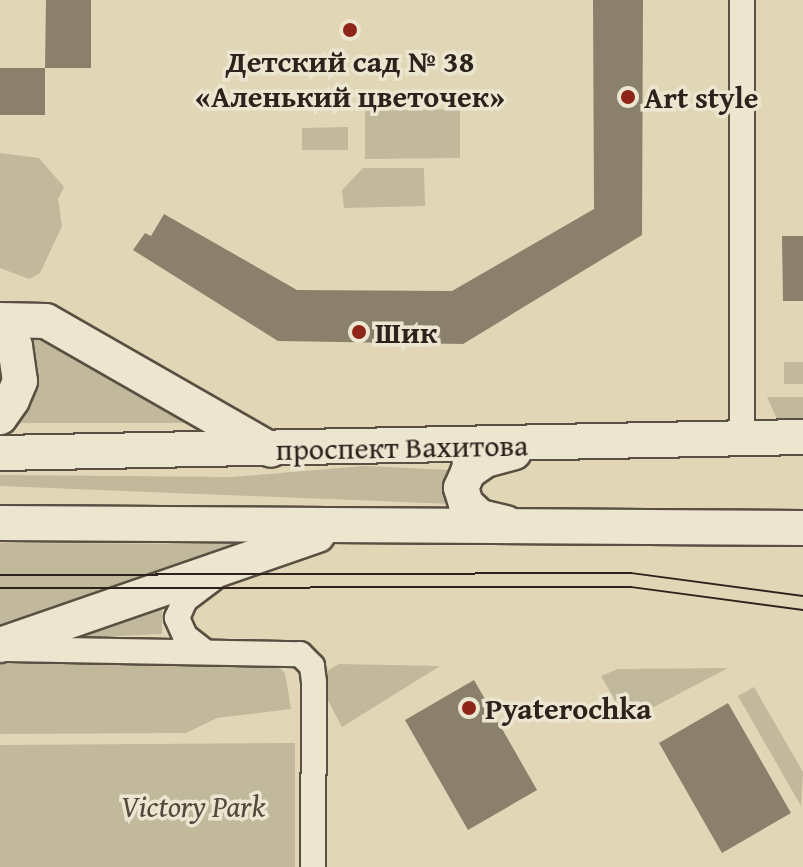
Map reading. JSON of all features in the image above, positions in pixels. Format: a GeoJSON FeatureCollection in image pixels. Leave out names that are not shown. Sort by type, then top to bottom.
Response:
{"type":"FeatureCollection","features":[{"type":"Feature","properties":{"kind":"main road"},"geometry":{"type":"LineString","coordinates":[[0,320],[46,321],[271,450]]}},
{"type":"Feature","properties":{"kind":"main road"},"geometry":{"type":"LineString","coordinates":[[0,330],[15,346],[20,381],[0,417]]}},
{"type":"Feature","properties":{"kind":"main road","name":"проспект Вахитова"},"geometry":{"type":"LineString","coordinates":[[0,453],[803,437]]}},
{"type":"Feature","properties":{"kind":"main road"},"geometry":{"type":"LineString","coordinates":[[537,529],[480,517],[466,504],[461,488],[468,472],[485,460],[545,443]]}},
{"type":"Feature","properties":{"kind":"main road"},"geometry":{"type":"LineString","coordinates":[[0,523],[537,529],[803,528]]}},
{"type":"Feature","properties":{"kind":"main road"},"geometry":{"type":"LineString","coordinates":[[0,647],[341,527]]}},
{"type":"Feature","properties":{"kind":"street"},"geometry":{"type":"LineString","coordinates":[[742,0],[742,437]]}},
{"type":"Feature","properties":{"kind":"street"},"geometry":{"type":"LineString","coordinates":[[204,651],[185,636],[177,618],[185,600],[232,564]]}},
{"type":"Feature","properties":{"kind":"street"},"geometry":{"type":"LineString","coordinates":[[0,647],[300,654],[312,666],[314,682],[313,867]]}},
{"type":"Feature","properties":{"kind":"green space"},"geometry":{"type":"Polygon","coordinates":[[[460,109],[460,158],[365,159],[365,111],[460,109]]]}},
{"type":"Feature","properties":{"kind":"green space"},"geometry":{"type":"Polygon","coordinates":[[[348,127],[348,150],[302,150],[302,128],[348,127]]]}},
{"type":"Feature","properties":{"kind":"green space"},"geometry":{"type":"Polygon","coordinates":[[[0,153],[39,158],[64,187],[58,199],[62,226],[40,273],[29,279],[0,268],[0,153]]]}},
{"type":"Feature","properties":{"kind":"green space"},"geometry":{"type":"Polygon","coordinates":[[[363,168],[424,168],[425,206],[344,208],[342,190],[363,168]]]}},
{"type":"Feature","properties":{"kind":"green space"},"geometry":{"type":"Polygon","coordinates":[[[31,333],[38,334],[194,423],[14,423],[35,373],[31,333]]]}},
{"type":"Feature","properties":{"kind":"green space"},"geometry":{"type":"Polygon","coordinates":[[[784,362],[803,362],[803,384],[784,384],[784,362]]]}},
{"type":"Feature","properties":{"kind":"green space"},"geometry":{"type":"Polygon","coordinates":[[[767,397],[803,397],[803,425],[791,425],[777,419],[767,397]]]}},
{"type":"Feature","properties":{"kind":"green space"},"geometry":{"type":"Polygon","coordinates":[[[364,466],[452,470],[452,504],[0,486],[0,475],[232,477],[364,466]]]}},
{"type":"Feature","properties":{"kind":"green space"},"geometry":{"type":"Polygon","coordinates":[[[0,543],[252,544],[0,627],[0,543]]]}},
{"type":"Feature","properties":{"kind":"green space"},"geometry":{"type":"Polygon","coordinates":[[[162,603],[162,634],[56,639],[162,603]]]}},
{"type":"Feature","properties":{"kind":"green space"},"geometry":{"type":"Polygon","coordinates":[[[272,660],[285,673],[291,709],[217,718],[186,733],[0,734],[0,664],[272,660]]]}},
{"type":"Feature","properties":{"kind":"green space"},"geometry":{"type":"Polygon","coordinates":[[[339,664],[440,666],[342,727],[324,693],[324,673],[339,664]]]}},
{"type":"Feature","properties":{"kind":"green space"},"geometry":{"type":"Polygon","coordinates":[[[728,668],[627,721],[601,676],[618,669],[728,668]]]}},
{"type":"Feature","properties":{"kind":"green space"},"geometry":{"type":"Polygon","coordinates":[[[754,687],[803,772],[801,806],[738,696],[754,687]]]}},
{"type":"Feature","properties":{"kind":"green space","name":"Victory Park"},"geometry":{"type":"Polygon","coordinates":[[[295,743],[295,867],[0,867],[0,745],[295,743]]]}},
{"type":"Feature","properties":{"kind":"building"},"geometry":{"type":"Polygon","coordinates":[[[46,0],[91,0],[91,68],[45,68],[46,0]]]}},
{"type":"Feature","properties":{"kind":"building"},"geometry":{"type":"Polygon","coordinates":[[[593,0],[643,0],[642,235],[463,344],[278,341],[133,250],[145,233],[151,236],[164,214],[297,290],[452,291],[594,209],[593,0]]]}},
{"type":"Feature","properties":{"kind":"building"},"geometry":{"type":"Polygon","coordinates":[[[0,68],[45,68],[45,115],[0,115],[0,68]]]}},
{"type":"Feature","properties":{"kind":"building"},"geometry":{"type":"Polygon","coordinates":[[[782,236],[803,236],[803,301],[783,301],[782,236]]]}},
{"type":"Feature","properties":{"kind":"building"},"geometry":{"type":"Polygon","coordinates":[[[474,680],[537,790],[468,830],[405,720],[474,680]]]}},
{"type":"Feature","properties":{"kind":"building"},"geometry":{"type":"Polygon","coordinates":[[[728,703],[791,813],[722,853],[659,743],[728,703]]]}},
{"type":"Feature","properties":{"kind":"tram line"},"geometry":{"type":"LineString","coordinates":[[0,575],[631,573],[803,596]]}},
{"type":"Feature","properties":{"kind":"tram line"},"geometry":{"type":"LineString","coordinates":[[0,588],[631,587],[803,610]]}},
{"type":"Feature","properties":{"kind":"place","name":"Детский сад № 38 «Аленький цветочек»"},"geometry":{"type":"Point","coordinates":[350,30]}},
{"type":"Feature","properties":{"kind":"place","name":"Art style"},"geometry":{"type":"Point","coordinates":[628,97]}},
{"type":"Feature","properties":{"kind":"place","name":"Шик"},"geometry":{"type":"Point","coordinates":[359,332]}},
{"type":"Feature","properties":{"kind":"place","name":"Pyaterochka"},"geometry":{"type":"Point","coordinates":[469,708]}}]}
